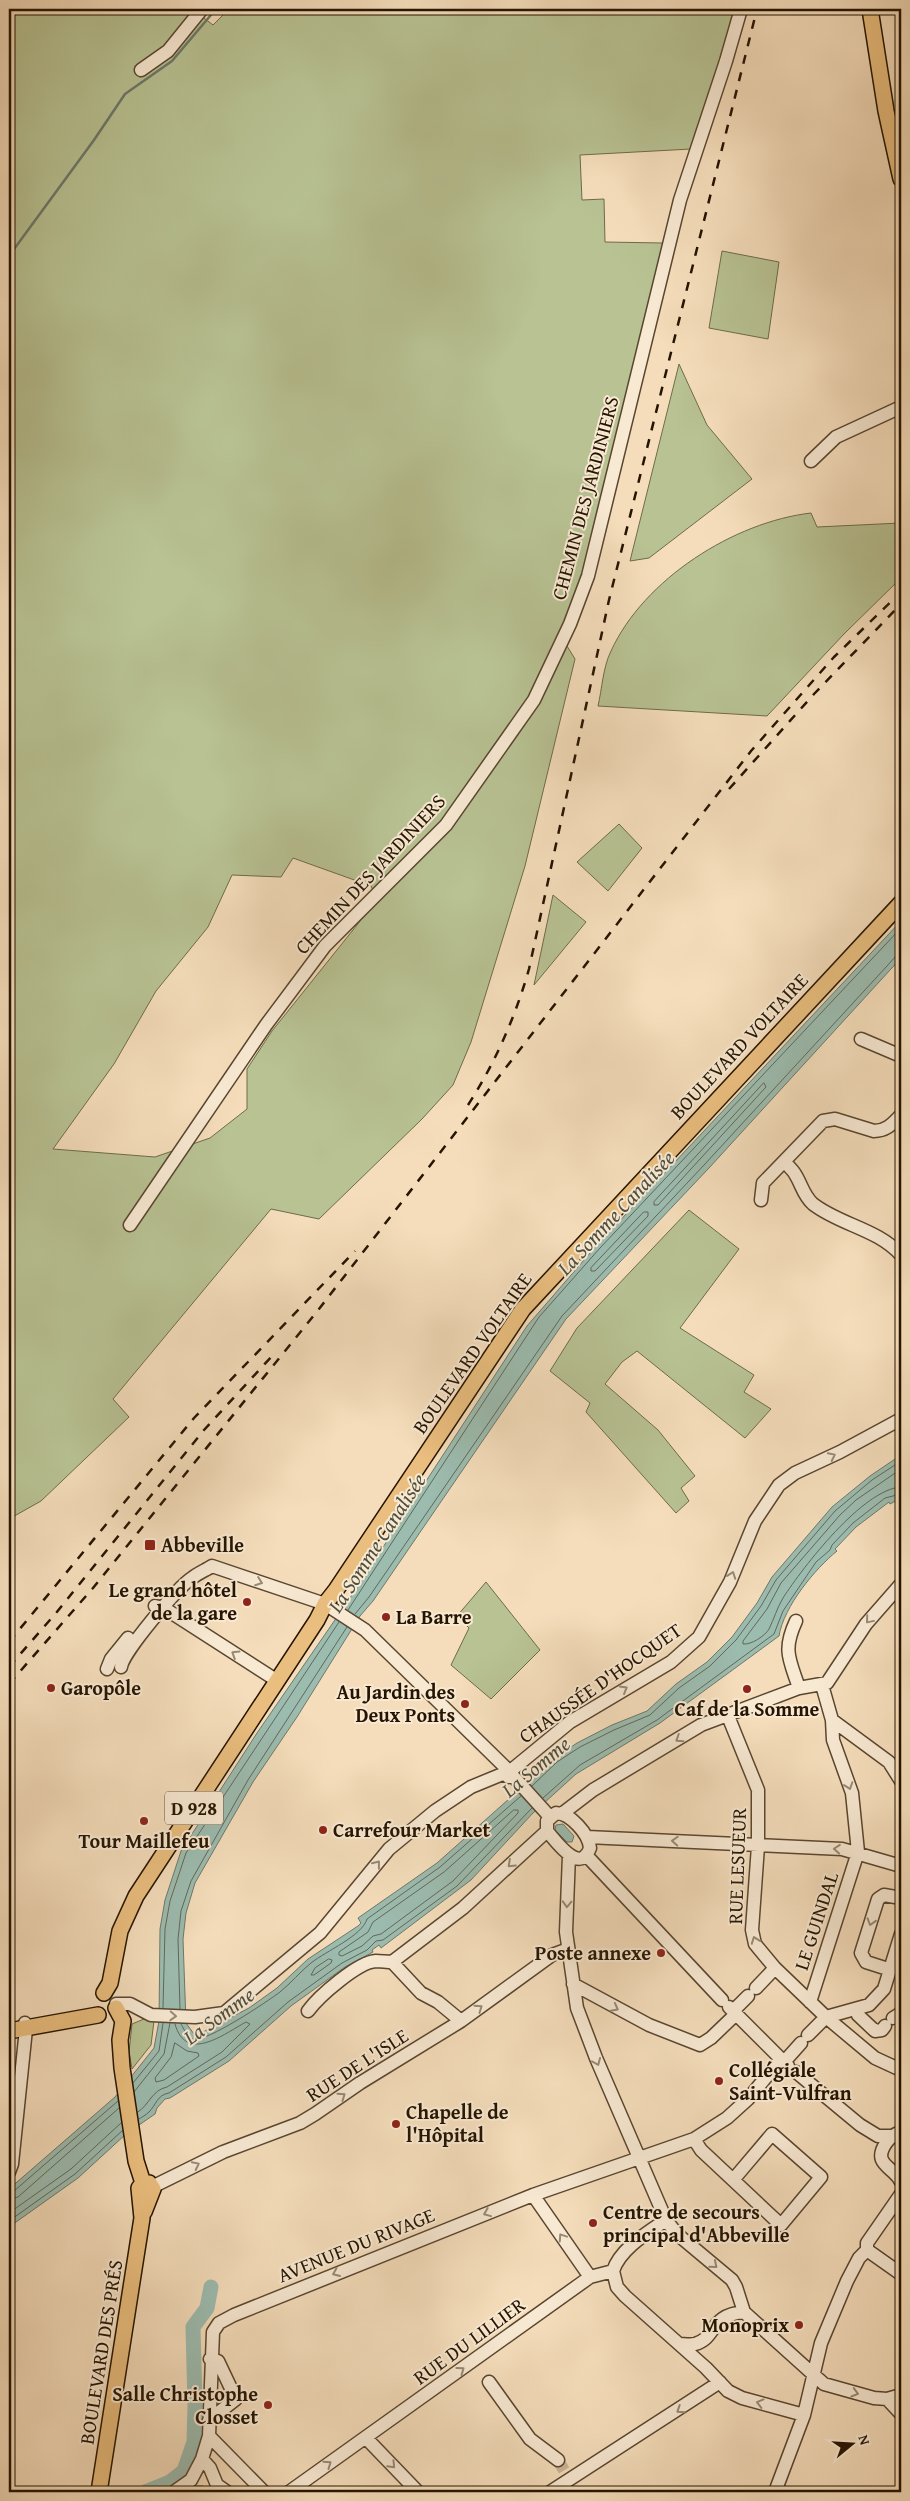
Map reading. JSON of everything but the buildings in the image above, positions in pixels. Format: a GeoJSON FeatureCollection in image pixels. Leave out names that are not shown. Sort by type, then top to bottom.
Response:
{"type":"FeatureCollection","features":[{"type":"Feature","properties":{"kind":"main road"},"geometry":{"type":"LineString","coordinates":[[870,9],[886,111],[901,180]]}},
{"type":"Feature","properties":{"kind":"main road","name":"BOULEVARD VOLTAIRE"},"geometry":{"type":"LineString","coordinates":[[329,1608],[336,1590],[523,1309],[901,904]]}},
{"type":"Feature","properties":{"kind":"main road","name":"D 928"},"geometry":{"type":"LineString","coordinates":[[109,2008],[110,1983],[120,1931],[136,1896],[276,1680],[317,1620],[329,1608]]}},
{"type":"Feature","properties":{"kind":"main road"},"geometry":{"type":"LineString","coordinates":[[9,2030],[80,2011],[109,2008]]}},
{"type":"Feature","properties":{"kind":"main road","name":"BOULEVARD DES PRÉS"},"geometry":{"type":"LineString","coordinates":[[99,2492],[147,2190],[139,2173],[122,2068],[120,2040],[109,2008]]}},
{"type":"Feature","properties":{"kind":"street"},"geometry":{"type":"LineString","coordinates":[[142,70],[168,51],[202,9]]}},
{"type":"Feature","properties":{"kind":"street","name":"CHEMIN DES JARDINIERS"},"geometry":{"type":"LineString","coordinates":[[130,1225],[266,1026],[325,946],[446,825],[534,700],[570,624],[588,576],[680,200],[726,61],[741,9]]}},
{"type":"Feature","properties":{"kind":"street"},"geometry":{"type":"LineString","coordinates":[[811,461],[836,437],[901,407]]}},
{"type":"Feature","properties":{"kind":"street"},"geometry":{"type":"LineString","coordinates":[[861,1039],[901,1056]]}},
{"type":"Feature","properties":{"kind":"street"},"geometry":{"type":"LineString","coordinates":[[761,1200],[763,1183],[823,1120],[828,1118],[881,1131],[889,1127],[901,1115]]}},
{"type":"Feature","properties":{"kind":"street"},"geometry":{"type":"LineString","coordinates":[[785,1162],[796,1174],[806,1197],[815,1205],[879,1237],[894,1246],[901,1255]]}},
{"type":"Feature","properties":{"kind":"street","name":"CHAUSSÉE D'HOCQUET"},"geometry":{"type":"LineString","coordinates":[[148,2014],[195,2017],[224,2013],[320,1933],[389,1849],[435,1811],[471,1787],[511,1773],[570,1722],[671,1662],[699,1637],[730,1582],[755,1521],[779,1485],[794,1473],[840,1452],[901,1419]]}},
{"type":"Feature","properties":{"kind":"street"},"geometry":{"type":"LineString","coordinates":[[107,1669],[111,1659],[159,1607],[191,1578],[212,1566],[329,1608],[365,1630],[511,1773],[546,1813],[547,1831],[569,1855],[575,1859],[586,1855],[590,1848],[587,1837],[563,1813]]}},
{"type":"Feature","properties":{"kind":"street"},"geometry":{"type":"LineString","coordinates":[[546,1813],[563,1813],[618,1773],[652,1756],[701,1725],[799,1688],[822,1685],[832,1677],[851,1643],[901,1584]]}},
{"type":"Feature","properties":{"kind":"street"},"geometry":{"type":"LineString","coordinates":[[121,1667],[128,1651],[159,1607]]}},
{"type":"Feature","properties":{"kind":"street"},"geometry":{"type":"LineString","coordinates":[[159,1607],[276,1680]]}},
{"type":"Feature","properties":{"kind":"street"},"geometry":{"type":"LineString","coordinates":[[796,1621],[788,1652],[790,1666],[799,1688]]}},
{"type":"Feature","properties":{"kind":"street"},"geometry":{"type":"LineString","coordinates":[[822,1685],[832,1720],[833,1740],[852,1793],[858,1852]]}},
{"type":"Feature","properties":{"kind":"street","name":"RUE LESUEUR"},"geometry":{"type":"LineString","coordinates":[[728,1716],[758,1790],[758,1846],[752,1930],[755,1944],[775,1968],[810,2002],[874,2058],[901,2070]]}},
{"type":"Feature","properties":{"kind":"street"},"geometry":{"type":"LineString","coordinates":[[832,1720],[889,1762],[901,1781]]}},
{"type":"Feature","properties":{"kind":"street"},"geometry":{"type":"LineString","coordinates":[[308,2011],[316,2000],[345,1977],[375,1961],[392,1962],[463,1908],[547,1831]]}},
{"type":"Feature","properties":{"kind":"street"},"geometry":{"type":"LineString","coordinates":[[587,1837],[842,1849],[858,1852],[901,1866]]}},
{"type":"Feature","properties":{"kind":"street","name":"LE GUINDAL"},"geometry":{"type":"LineString","coordinates":[[810,2002],[858,1852]]}},
{"type":"Feature","properties":{"kind":"street"},"geometry":{"type":"LineString","coordinates":[[569,1855],[568,1949],[577,2008],[589,2042],[666,2220],[677,2234],[732,2280],[744,2312],[824,2384],[874,2398],[887,2399],[901,2395]]}},
{"type":"Feature","properties":{"kind":"street"},"geometry":{"type":"LineString","coordinates":[[586,1855],[730,2008],[787,2065],[880,2142],[884,2165],[900,2180]]}},
{"type":"Feature","properties":{"kind":"street"},"geometry":{"type":"LineString","coordinates":[[895,1965],[866,1962],[861,1953],[878,1899],[884,1894],[901,1898]]}},
{"type":"Feature","properties":{"kind":"street"},"geometry":{"type":"LineString","coordinates":[[826,2016],[857,2010],[869,2005],[884,1989],[895,1965],[901,1934]]}},
{"type":"Feature","properties":{"kind":"street","name":"RUE DE L'ISLE"},"geometry":{"type":"LineString","coordinates":[[147,2190],[223,2152],[300,2123],[461,2021],[552,1955],[568,1949]]}},
{"type":"Feature","properties":{"kind":"street"},"geometry":{"type":"LineString","coordinates":[[392,1962],[422,1993],[438,2002],[461,2021]]}},
{"type":"Feature","properties":{"kind":"street"},"geometry":{"type":"LineString","coordinates":[[573,1984],[649,2025],[700,2045],[711,2038],[730,2008],[752,1992],[775,1968]]}},
{"type":"Feature","properties":{"kind":"street"},"geometry":{"type":"LineString","coordinates":[[109,2008],[130,2004],[148,2014]]}},
{"type":"Feature","properties":{"kind":"street"},"geometry":{"type":"LineString","coordinates":[[109,2008],[148,2014]]}},
{"type":"Feature","properties":{"kind":"street"},"geometry":{"type":"LineString","coordinates":[[857,2010],[858,2015],[875,2031],[879,2031],[893,2019]]}},
{"type":"Feature","properties":{"kind":"street","name":"AVENUE DU RIVAGE"},"geometry":{"type":"LineString","coordinates":[[191,2480],[202,2459],[209,2436],[210,2359],[213,2332],[219,2323],[234,2315],[533,2195],[694,2139],[727,2118],[787,2065],[804,2039],[826,2016]]}},
{"type":"Feature","properties":{"kind":"street"},"geometry":{"type":"LineString","coordinates":[[10,2168],[25,2026]]}},
{"type":"Feature","properties":{"kind":"street"},"geometry":{"type":"LineString","coordinates":[[694,2139],[701,2150],[733,2180],[782,2225],[821,2178],[772,2134],[733,2180]]}},
{"type":"Feature","properties":{"kind":"street"},"geometry":{"type":"LineString","coordinates":[[880,2142],[897,2134]]}},
{"type":"Feature","properties":{"kind":"street"},"geometry":{"type":"LineString","coordinates":[[901,2194],[867,2243],[868,2250],[901,2274]]}},
{"type":"Feature","properties":{"kind":"street"},"geometry":{"type":"LineString","coordinates":[[533,2195],[590,2277]]}},
{"type":"Feature","properties":{"kind":"street"},"geometry":{"type":"LineString","coordinates":[[666,2220],[618,2259],[613,2271],[624,2296],[704,2366],[728,2391],[742,2398],[804,2415]]}},
{"type":"Feature","properties":{"kind":"street"},"geometry":{"type":"LineString","coordinates":[[775,2492],[804,2415],[812,2373],[821,2343],[842,2290],[859,2258],[868,2250]]}},
{"type":"Feature","properties":{"kind":"street","name":"RUE DU LILLIER"},"geometry":{"type":"LineString","coordinates":[[289,2492],[590,2277],[613,2271]]}},
{"type":"Feature","properties":{"kind":"street"},"geometry":{"type":"LineString","coordinates":[[679,2344],[695,2344],[704,2340],[722,2317],[730,2313],[744,2312]]}},
{"type":"Feature","properties":{"kind":"street"},"geometry":{"type":"LineString","coordinates":[[704,2340],[702,2352],[704,2366]]}},
{"type":"Feature","properties":{"kind":"street"},"geometry":{"type":"LineString","coordinates":[[209,2420],[236,2399],[218,2362],[210,2359]]}},
{"type":"Feature","properties":{"kind":"street"},"geometry":{"type":"LineString","coordinates":[[489,2382],[530,2439],[558,2460]]}},
{"type":"Feature","properties":{"kind":"street"},"geometry":{"type":"LineString","coordinates":[[550,2492],[568,2476],[720,2382]]}},
{"type":"Feature","properties":{"kind":"street"},"geometry":{"type":"LineString","coordinates":[[887,2399],[901,2414]]}},
{"type":"Feature","properties":{"kind":"street"},"geometry":{"type":"LineString","coordinates":[[209,2436],[264,2492]]}},
{"type":"Feature","properties":{"kind":"street"},"geometry":{"type":"LineString","coordinates":[[366,2438],[418,2492]]}},
{"type":"Feature","properties":{"kind":"street"},"geometry":{"type":"LineString","coordinates":[[202,2459],[210,2468],[221,2490]]}},
{"type":"Feature","properties":{"kind":"street"},"geometry":{"type":"LineString","coordinates":[[174,2492],[191,2480],[204,2480],[221,2490]]}},
{"type":"Feature","properties":{"kind":"green space"},"geometry":{"type":"Polygon","coordinates":[[[9,9],[192,9],[213,25],[229,9],[735,9],[720,64],[691,149],[580,155],[582,200],[604,199],[605,242],[663,243],[600,552],[567,646],[575,659],[525,866],[471,1042],[453,1085],[422,1119],[319,1219],[271,1209],[113,1399],[129,1417],[41,1501],[9,1519],[9,9]],[[293,858],[281,877],[232,875],[208,927],[156,991],[114,1064],[53,1149],[155,1157],[210,1138],[247,1109],[247,1069],[272,1031],[377,900],[371,886],[293,858]]]}},
{"type":"Feature","properties":{"kind":"green space"},"geometry":{"type":"Polygon","coordinates":[[[722,251],[779,262],[768,339],[709,328],[722,251]]]}},
{"type":"Feature","properties":{"kind":"green space"},"geometry":{"type":"Polygon","coordinates":[[[679,364],[707,425],[752,479],[649,558],[630,561],[679,364]]]}},
{"type":"Feature","properties":{"kind":"green space"},"geometry":{"type":"Polygon","coordinates":[[[811,513],[817,527],[901,523],[901,578],[844,634],[767,716],[598,706],[604,671],[611,651],[626,625],[645,600],[668,578],[694,558],[752,528],[811,513]]]}},
{"type":"Feature","properties":{"kind":"green space"},"geometry":{"type":"Polygon","coordinates":[[[619,824],[642,848],[608,891],[577,862],[619,824]]]}},
{"type":"Feature","properties":{"kind":"green space"},"geometry":{"type":"Polygon","coordinates":[[[553,895],[586,922],[534,985],[553,895]]]}},
{"type":"Feature","properties":{"kind":"green space"},"geometry":{"type":"Polygon","coordinates":[[[689,1210],[739,1249],[680,1328],[754,1375],[744,1392],[771,1409],[745,1438],[637,1351],[622,1362],[605,1384],[658,1430],[695,1476],[681,1488],[689,1501],[676,1513],[586,1412],[590,1403],[550,1371],[577,1328],[689,1210]]]}},
{"type":"Feature","properties":{"kind":"green space"},"geometry":{"type":"Polygon","coordinates":[[[486,1582],[540,1650],[491,1699],[451,1665],[469,1628],[457,1616],[486,1582]]]}},
{"type":"Feature","properties":{"kind":"green space"},"geometry":{"type":"Polygon","coordinates":[[[144,2019],[154,2021],[151,2045],[132,2069],[129,2052],[132,2024],[144,2019]]]}},
{"type":"Feature","properties":{"kind":"green space"},"geometry":{"type":"Polygon","coordinates":[[[195,2486],[203,2486],[209,2492],[186,2492],[195,2486]]]}},
{"type":"Feature","properties":{"kind":"water"},"geometry":{"type":"Polygon","coordinates":[[[901,921],[901,958],[709,1168],[566,1319],[373,1601],[360,1616],[297,1717],[253,1782],[195,1883],[186,1913],[183,1939],[186,2023],[194,2034],[203,2032],[249,2008],[277,1988],[308,1959],[358,1926],[361,1923],[358,1918],[437,1863],[555,1758],[577,1743],[612,1725],[647,1711],[676,1684],[707,1662],[732,1637],[757,1603],[772,1577],[832,1507],[870,1476],[901,1455],[901,1498],[890,1504],[889,1502],[856,1527],[835,1549],[837,1551],[810,1578],[794,1601],[782,1624],[779,1636],[660,1723],[576,1774],[533,1813],[471,1880],[381,1948],[379,1945],[372,1950],[373,1952],[345,1967],[291,2006],[229,2061],[170,2098],[165,2099],[157,2108],[155,2114],[126,2134],[78,2178],[9,2227],[9,2189],[115,2097],[154,2048],[159,2021],[160,1929],[165,1900],[181,1851],[257,1733],[348,1601],[527,1326],[597,1245],[901,921]]]}},
{"type":"Feature","properties":{"kind":"water"},"geometry":{"type":"Polygon","coordinates":[[[563,1824],[574,1836],[572,1842],[567,1842],[555,1830],[556,1825],[563,1824]]]}},
{"type":"Feature","properties":{"kind":"waterway"},"geometry":{"type":"LineString","coordinates":[[9,256],[94,140],[125,94],[172,61],[216,9]]}},
{"type":"Feature","properties":{"kind":"waterway"},"geometry":{"type":"LineString","coordinates":[[145,2492],[170,2482],[184,2471],[194,2442],[193,2327],[207,2308],[211,2287]]}},
{"type":"Feature","properties":{"kind":"tunnel"},"geometry":{"type":"LineString","coordinates":[[558,2460],[565,2472]]}},
{"type":"Feature","properties":{"kind":"railway"},"geometry":{"type":"LineString","coordinates":[[468,1105],[487,1073],[503,1040],[529,969],[609,600],[757,9]]}},
{"type":"Feature","properties":{"kind":"railway"},"geometry":{"type":"LineString","coordinates":[[9,1684],[93,1588],[319,1309],[751,751],[834,657],[901,592]]}},
{"type":"Feature","properties":{"kind":"railway"},"geometry":{"type":"LineString","coordinates":[[729,789],[814,694],[901,604]]}},
{"type":"Feature","properties":{"kind":"railway"},"geometry":{"type":"LineString","coordinates":[[9,1642],[194,1418],[355,1251]]}},
{"type":"Feature","properties":{"kind":"railway"},"geometry":{"type":"LineString","coordinates":[[9,1667],[56,1613],[204,1430],[273,1355]]}},
{"type":"Feature","properties":{"kind":"place","name":"Abbeville"},"geometry":{"type":"Point","coordinates":[150,1545]}},
{"type":"Feature","properties":{"kind":"place","name":"Le grand hôtel de la gare"},"geometry":{"type":"Point","coordinates":[247,1602]}},
{"type":"Feature","properties":{"kind":"place","name":"La Barre"},"geometry":{"type":"Point","coordinates":[386,1617]}},
{"type":"Feature","properties":{"kind":"place","name":"Garopôle"},"geometry":{"type":"Point","coordinates":[51,1688]}},
{"type":"Feature","properties":{"kind":"place","name":"Caf de la Somme"},"geometry":{"type":"Point","coordinates":[747,1689]}},
{"type":"Feature","properties":{"kind":"place","name":"Au Jardin des Deux Ponts"},"geometry":{"type":"Point","coordinates":[465,1704]}},
{"type":"Feature","properties":{"kind":"place","name":"Tour Maillefeu"},"geometry":{"type":"Point","coordinates":[144,1821]}},
{"type":"Feature","properties":{"kind":"place","name":"Carrefour Market"},"geometry":{"type":"Point","coordinates":[323,1830]}},
{"type":"Feature","properties":{"kind":"place","name":"Poste annexe"},"geometry":{"type":"Point","coordinates":[661,1953]}},
{"type":"Feature","properties":{"kind":"place","name":"Collégiale Saint-Vulfran"},"geometry":{"type":"Point","coordinates":[719,2081]}},
{"type":"Feature","properties":{"kind":"place","name":"Chapelle de l'Hôpital"},"geometry":{"type":"Point","coordinates":[396,2124]}},
{"type":"Feature","properties":{"kind":"place","name":"Centre de secours principal d'Abbeville"},"geometry":{"type":"Point","coordinates":[593,2223]}},
{"type":"Feature","properties":{"kind":"place","name":"Monoprix"},"geometry":{"type":"Point","coordinates":[799,2325]}},
{"type":"Feature","properties":{"kind":"place","name":"Salle Christophe Closset"},"geometry":{"type":"Point","coordinates":[268,2405]}},
{"type":"Feature","properties":{"kind":"water label","name":"La Somme Canalisée"},"geometry":{"type":"Point","coordinates":[616,1213]}},
{"type":"Feature","properties":{"kind":"water label","name":"La Somme Canalisée"},"geometry":{"type":"Point","coordinates":[377,1543]}},
{"type":"Feature","properties":{"kind":"water label","name":"La Somme"},"geometry":{"type":"Point","coordinates":[536,1767]}},
{"type":"Feature","properties":{"kind":"water label","name":"La Somme"},"geometry":{"type":"Point","coordinates":[219,2016]}}]}
